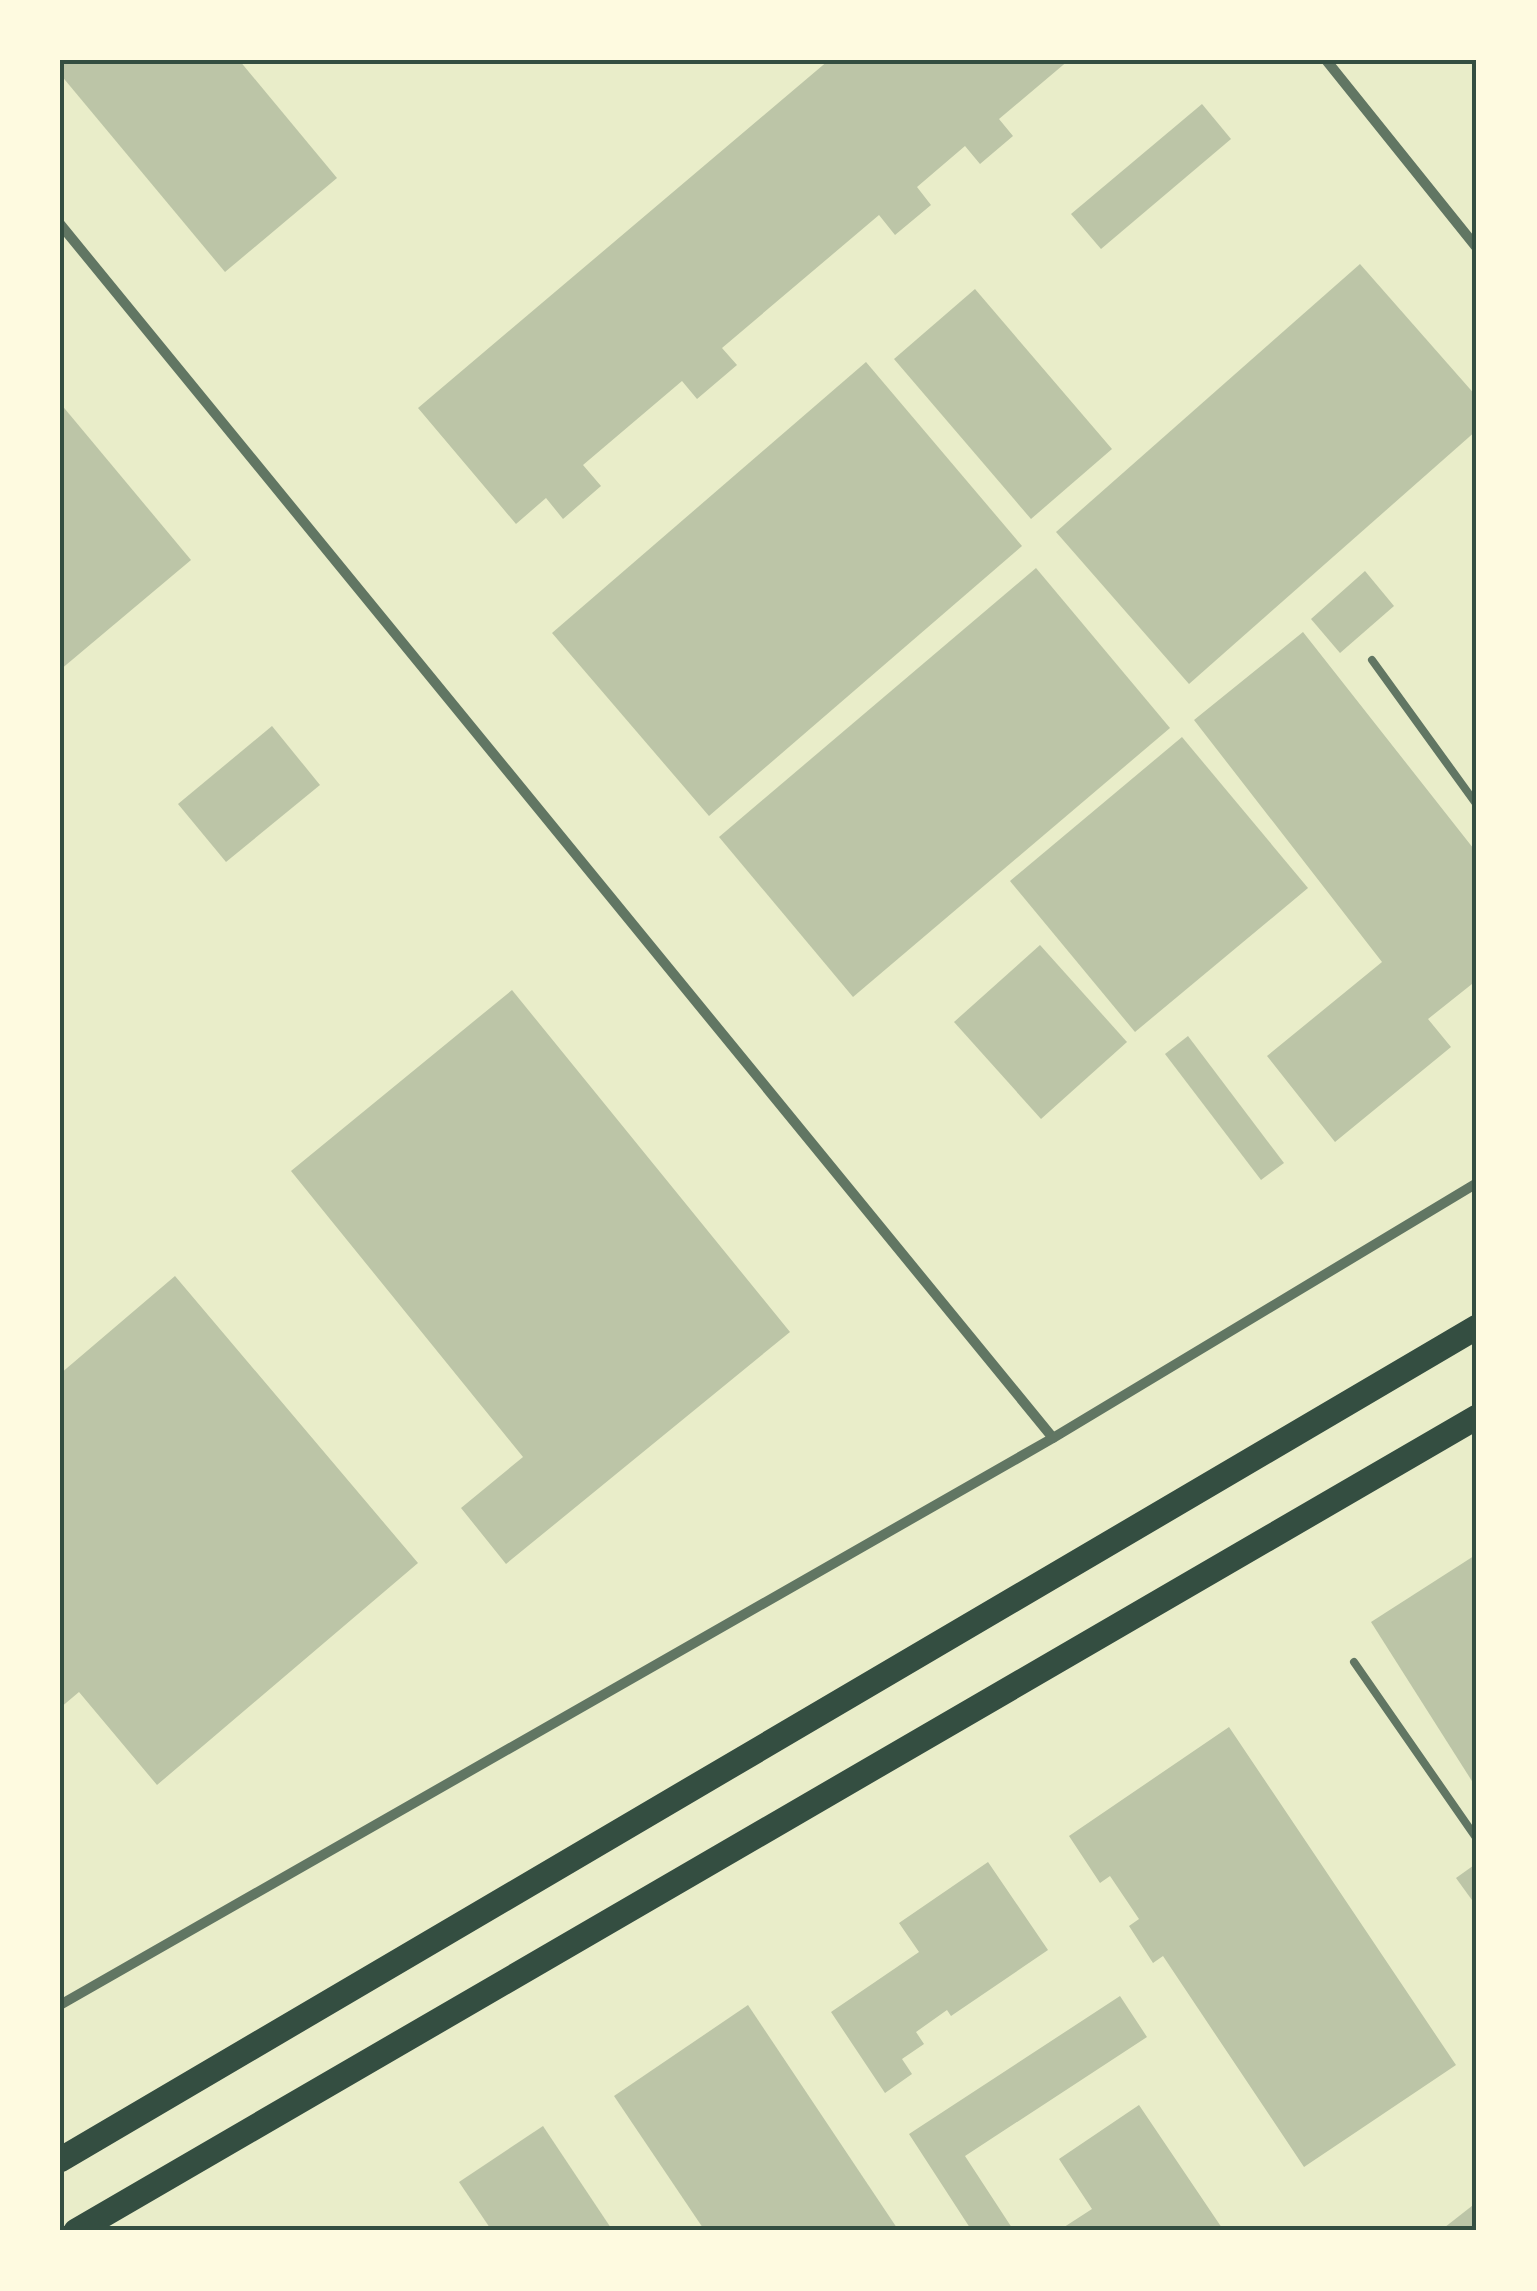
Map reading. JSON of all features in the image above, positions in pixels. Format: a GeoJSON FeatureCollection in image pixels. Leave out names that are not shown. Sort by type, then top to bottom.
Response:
{"type":"FeatureCollection","features":[{"type":"Feature","properties":{"kind":"main road"},"geometry":{"type":"LineString","coordinates":[[60,2160],[1477,1326]]}},
{"type":"Feature","properties":{"kind":"main road"},"geometry":{"type":"LineString","coordinates":[[76,2231],[1477,1417]]}},
{"type":"Feature","properties":{"kind":"street"},"geometry":{"type":"LineString","coordinates":[[1326,60],[1477,248]]}},
{"type":"Feature","properties":{"kind":"street"},"geometry":{"type":"LineString","coordinates":[[60,224],[1053,1438]]}},
{"type":"Feature","properties":{"kind":"street"},"geometry":{"type":"LineString","coordinates":[[60,2005],[1053,1438],[1477,1183]]}},
{"type":"Feature","properties":{"kind":"lane"},"geometry":{"type":"LineString","coordinates":[[1372,660],[1477,805]]}},
{"type":"Feature","properties":{"kind":"lane"},"geometry":{"type":"LineString","coordinates":[[1354,1662],[1477,1839]]}},
{"type":"Feature","properties":{"kind":"building"},"geometry":{"type":"Polygon","coordinates":[[[60,60],[239,60],[337,178],[225,272],[60,74],[60,60]]]}},
{"type":"Feature","properties":{"kind":"building"},"geometry":{"type":"Polygon","coordinates":[[[829,60],[1069,60],[999,119],[1013,136],[980,164],[965,146],[917,187],[931,205],[895,235],[879,215],[722,348],[737,365],[697,399],[682,381],[583,465],[601,486],[563,519],[546,498],[516,524],[418,408],[829,60]]]}},
{"type":"Feature","properties":{"kind":"building"},"geometry":{"type":"Polygon","coordinates":[[[1202,104],[1231,139],[1101,249],[1071,214],[1202,104]]]}},
{"type":"Feature","properties":{"kind":"building"},"geometry":{"type":"Polygon","coordinates":[[[1360,264],[1477,397],[1477,430],[1189,684],[1056,532],[1360,264]]]}},
{"type":"Feature","properties":{"kind":"building"},"geometry":{"type":"Polygon","coordinates":[[[975,289],[1112,449],[1031,519],[894,359],[975,289]]]}},
{"type":"Feature","properties":{"kind":"building"},"geometry":{"type":"Polygon","coordinates":[[[866,362],[1022,546],[709,816],[552,633],[866,362]]]}},
{"type":"Feature","properties":{"kind":"building"},"geometry":{"type":"Polygon","coordinates":[[[60,403],[191,560],[60,670],[60,403]]]}},
{"type":"Feature","properties":{"kind":"building"},"geometry":{"type":"Polygon","coordinates":[[[1036,568],[1170,728],[853,997],[719,837],[1036,568]]]}},
{"type":"Feature","properties":{"kind":"building"},"geometry":{"type":"Polygon","coordinates":[[[1365,571],[1394,606],[1340,653],[1311,619],[1365,571]]]}},
{"type":"Feature","properties":{"kind":"building"},"geometry":{"type":"Polygon","coordinates":[[[1303,632],[1477,853],[1477,980],[1428,1019],[1451,1047],[1335,1142],[1267,1056],[1382,962],[1194,720],[1303,632]]]}},
{"type":"Feature","properties":{"kind":"building"},"geometry":{"type":"Polygon","coordinates":[[[272,726],[320,785],[226,862],[178,804],[272,726]]]}},
{"type":"Feature","properties":{"kind":"building"},"geometry":{"type":"Polygon","coordinates":[[[1182,737],[1308,888],[1135,1032],[1010,881],[1182,737]]]}},
{"type":"Feature","properties":{"kind":"building"},"geometry":{"type":"Polygon","coordinates":[[[1040,945],[1127,1042],[1041,1119],[954,1022],[1040,945]]]}},
{"type":"Feature","properties":{"kind":"building"},"geometry":{"type":"Polygon","coordinates":[[[512,990],[790,1332],[506,1564],[461,1508],[523,1457],[291,1171],[512,990]]]}},
{"type":"Feature","properties":{"kind":"building"},"geometry":{"type":"Polygon","coordinates":[[[1188,1036],[1284,1163],[1261,1180],[1165,1054],[1188,1036]]]}},
{"type":"Feature","properties":{"kind":"building"},"geometry":{"type":"Polygon","coordinates":[[[175,1276],[418,1563],[157,1785],[79,1692],[60,1708],[60,1374],[175,1276]]]}},
{"type":"Feature","properties":{"kind":"building"},"geometry":{"type":"Polygon","coordinates":[[[1477,1554],[1477,1789],[1371,1622],[1477,1554]]]}},
{"type":"Feature","properties":{"kind":"building"},"geometry":{"type":"Polygon","coordinates":[[[1229,1727],[1456,2065],[1304,2167],[1163,1956],[1153,1963],[1129,1926],[1139,1919],[1110,1876],[1100,1883],[1069,1836],[1229,1727]]]}},
{"type":"Feature","properties":{"kind":"building"},"geometry":{"type":"Polygon","coordinates":[[[988,1862],[1048,1950],[951,2016],[947,2010],[916,2032],[924,2044],[902,2059],[912,2074],[885,2093],[831,2012],[919,1952],[899,1923],[988,1862]]]}},
{"type":"Feature","properties":{"kind":"building"},"geometry":{"type":"Polygon","coordinates":[[[1477,1863],[1477,1907],[1456,1878],[1477,1863]]]}},
{"type":"Feature","properties":{"kind":"building"},"geometry":{"type":"Polygon","coordinates":[[[1120,1996],[1147,2037],[965,2156],[1014,2231],[972,2231],[909,2134],[1120,1996]]]}},
{"type":"Feature","properties":{"kind":"building"},"geometry":{"type":"Polygon","coordinates":[[[748,2005],[899,2231],[705,2231],[614,2096],[748,2005]]]}},
{"type":"Feature","properties":{"kind":"building"},"geometry":{"type":"Polygon","coordinates":[[[1139,2105],[1224,2231],[1058,2231],[1092,2209],[1059,2159],[1139,2105]]]}},
{"type":"Feature","properties":{"kind":"building"},"geometry":{"type":"Polygon","coordinates":[[[543,2126],[613,2231],[492,2231],[459,2182],[543,2126]]]}},
{"type":"Feature","properties":{"kind":"building"},"geometry":{"type":"Polygon","coordinates":[[[1477,2202],[1477,2231],[1440,2231],[1477,2202]]]}}]}
